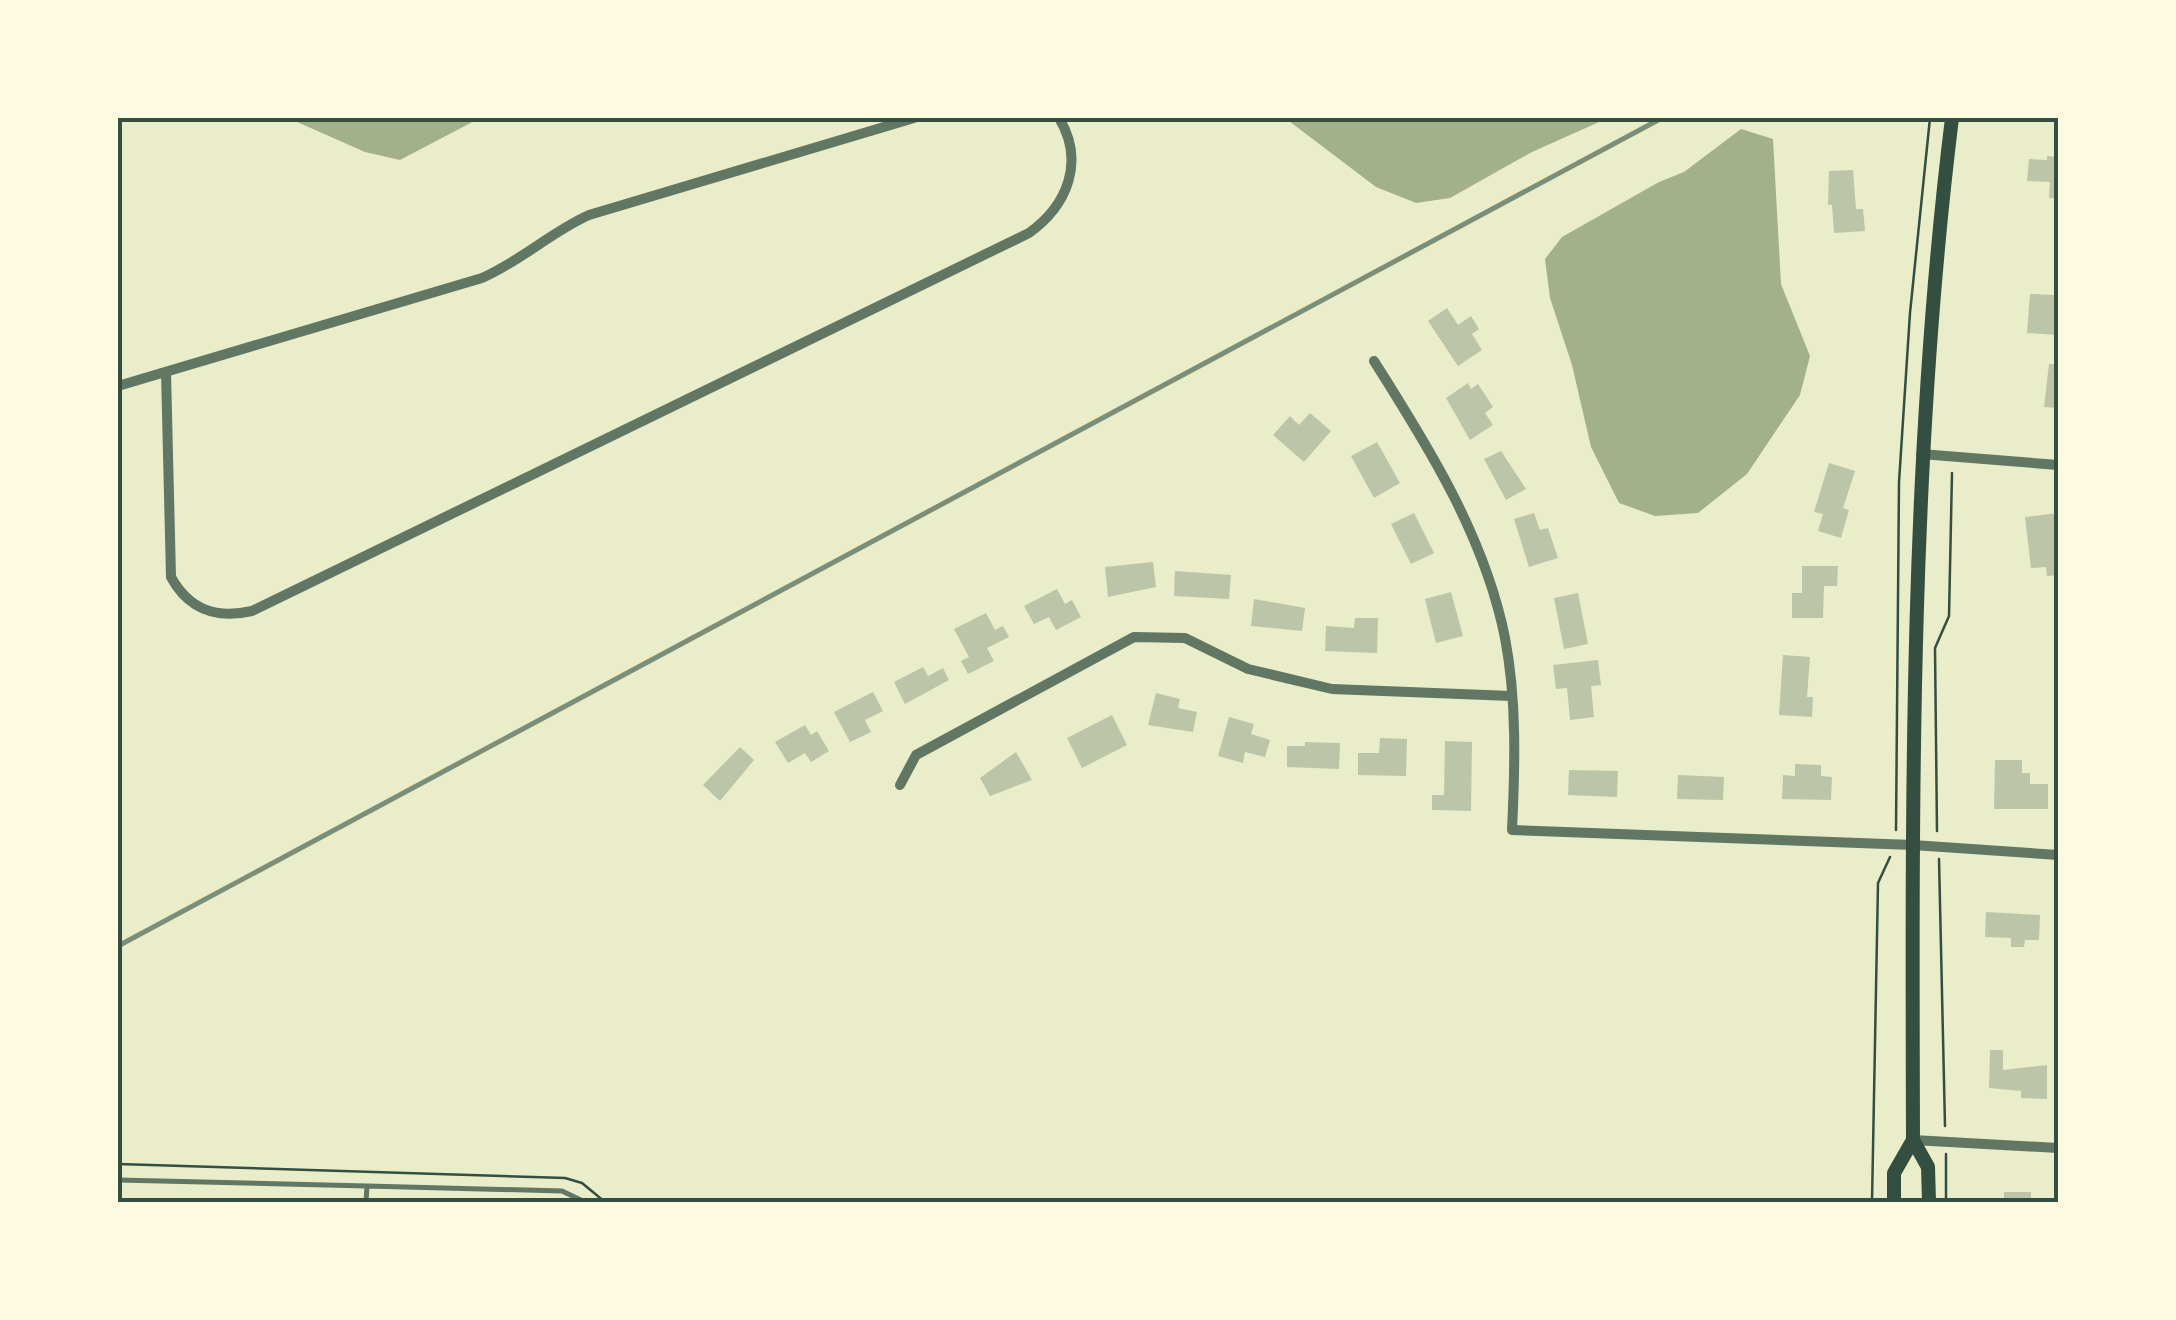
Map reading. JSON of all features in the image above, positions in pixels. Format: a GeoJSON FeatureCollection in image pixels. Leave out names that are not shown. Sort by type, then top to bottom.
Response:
{"type":"FeatureCollection","features":[{"type":"Feature","properties":{"kind":"main road"},"geometry":{"type":"LineString","coordinates":[[1929,1202],[1928,1167],[1913,1140],[1912,845],[1921,454],[1952,118]]}},
{"type":"Feature","properties":{"kind":"main road"},"geometry":{"type":"LineString","coordinates":[[1894,1202],[1894,1173],[1913,1140]]}},
{"type":"Feature","properties":{"kind":"street"},"geometry":{"type":"LineString","coordinates":[[118,386],[482,278],[523,258],[568,224],[589,216],[914,118]]}},
{"type":"Feature","properties":{"kind":"street"},"geometry":{"type":"LineString","coordinates":[[166,372],[171,577],[180,594],[196,608],[233,615],[252,611],[1029,233],[1046,221],[1069,186],[1069,138],[1059,118]]}},
{"type":"Feature","properties":{"kind":"street"},"geometry":{"type":"LineString","coordinates":[[1374,361],[1471,532],[1505,638],[1516,757],[1512,830],[1912,845],[2058,855]]}},
{"type":"Feature","properties":{"kind":"street"},"geometry":{"type":"LineString","coordinates":[[1921,454],[2058,465]]}},
{"type":"Feature","properties":{"kind":"street"},"geometry":{"type":"LineString","coordinates":[[900,786],[916,754],[1134,637],[1185,638],[1248,669],[1304,685],[1511,696]]}},
{"type":"Feature","properties":{"kind":"street"},"geometry":{"type":"LineString","coordinates":[[1913,1140],[2058,1148]]}},
{"type":"Feature","properties":{"kind":"lane"},"geometry":{"type":"LineString","coordinates":[[118,1180],[562,1191],[585,1202]]}},
{"type":"Feature","properties":{"kind":"lane"},"geometry":{"type":"LineString","coordinates":[[366,1202],[367,1186]]}},
{"type":"Feature","properties":{"kind":"path"},"geometry":{"type":"LineString","coordinates":[[1872,1202],[1878,883],[1895,846],[1900,482],[1910,313],[1930,118]]}},
{"type":"Feature","properties":{"kind":"path"},"geometry":{"type":"LineString","coordinates":[[1946,1202],[1935,648],[1949,616],[1952,456]]}},
{"type":"Feature","properties":{"kind":"path"},"geometry":{"type":"LineString","coordinates":[[118,1164],[564,1178],[582,1183],[605,1202]]}},
{"type":"Feature","properties":{"kind":"shaded area"},"geometry":{"type":"Polygon","coordinates":[[[288,118],[480,118],[400,160],[365,152],[288,118]]]}},
{"type":"Feature","properties":{"kind":"shaded area"},"geometry":{"type":"Polygon","coordinates":[[[1285,118],[1608,118],[1532,152],[1450,198],[1416,203],[1376,187],[1285,118]]]}},
{"type":"Feature","properties":{"kind":"shaded area"},"geometry":{"type":"Polygon","coordinates":[[[1741,129],[1773,139],[1781,284],[1810,356],[1800,395],[1747,474],[1698,513],[1655,516],[1619,503],[1591,447],[1572,365],[1550,298],[1545,259],[1562,237],[1684,172],[1741,129]]]}},
{"type":"Feature","properties":{"kind":"building"},"geometry":{"type":"Polygon","coordinates":[[[2047,156],[2058,157],[2058,199],[2049,198],[2050,182],[2027,181],[2029,159],[2047,160],[2047,156]]]}},
{"type":"Feature","properties":{"kind":"building"},"geometry":{"type":"Polygon","coordinates":[[[1853,170],[1856,209],[1863,209],[1865,231],[1834,233],[1832,205],[1828,205],[1829,171],[1853,170]]]}},
{"type":"Feature","properties":{"kind":"building"},"geometry":{"type":"Polygon","coordinates":[[[2030,294],[2055,295],[2058,335],[2027,333],[2030,294]]]}},
{"type":"Feature","properties":{"kind":"building"},"geometry":{"type":"Polygon","coordinates":[[[1447,308],[1458,325],[1471,316],[1479,329],[1472,334],[1482,350],[1458,366],[1428,321],[1447,308]]]}},
{"type":"Feature","properties":{"kind":"building"},"geometry":{"type":"Polygon","coordinates":[[[2049,364],[2058,364],[2058,408],[2044,407],[2049,364]]]}},
{"type":"Feature","properties":{"kind":"building"},"geometry":{"type":"Polygon","coordinates":[[[1468,383],[1471,389],[1478,384],[1493,407],[1485,413],[1493,425],[1470,440],[1446,398],[1468,383]]]}},
{"type":"Feature","properties":{"kind":"building"},"geometry":{"type":"Polygon","coordinates":[[[1310,413],[1331,431],[1304,462],[1273,435],[1290,416],[1299,425],[1310,413]]]}},
{"type":"Feature","properties":{"kind":"building"},"geometry":{"type":"Polygon","coordinates":[[[1377,442],[1400,483],[1374,498],[1351,456],[1377,442]]]}},
{"type":"Feature","properties":{"kind":"building"},"geometry":{"type":"Polygon","coordinates":[[[1501,451],[1526,489],[1506,500],[1484,459],[1501,451]]]}},
{"type":"Feature","properties":{"kind":"building"},"geometry":{"type":"Polygon","coordinates":[[[1829,463],[1855,471],[1843,508],[1849,510],[1841,538],[1818,531],[1823,514],[1814,512],[1829,463]]]}},
{"type":"Feature","properties":{"kind":"building"},"geometry":{"type":"Polygon","coordinates":[[[1414,513],[1434,553],[1411,564],[1391,524],[1414,513]]]}},
{"type":"Feature","properties":{"kind":"building"},"geometry":{"type":"Polygon","coordinates":[[[1534,513],[1540,530],[1548,528],[1558,558],[1529,567],[1514,519],[1534,513]]]}},
{"type":"Feature","properties":{"kind":"building"},"geometry":{"type":"Polygon","coordinates":[[[2058,513],[2058,575],[2047,576],[2046,567],[2031,568],[2025,517],[2058,513]]]}},
{"type":"Feature","properties":{"kind":"building"},"geometry":{"type":"Polygon","coordinates":[[[1153,562],[1156,587],[1108,597],[1105,567],[1153,562]]]}},
{"type":"Feature","properties":{"kind":"building"},"geometry":{"type":"Polygon","coordinates":[[[1802,566],[1838,566],[1837,586],[1824,586],[1823,618],[1792,618],[1792,593],[1802,593],[1802,566]]]}},
{"type":"Feature","properties":{"kind":"building"},"geometry":{"type":"Polygon","coordinates":[[[1175,571],[1231,575],[1229,599],[1174,596],[1175,571]]]}},
{"type":"Feature","properties":{"kind":"building"},"geometry":{"type":"Polygon","coordinates":[[[1057,589],[1065,604],[1072,600],[1081,617],[1056,630],[1049,617],[1034,624],[1024,606],[1057,589]]]}},
{"type":"Feature","properties":{"kind":"building"},"geometry":{"type":"Polygon","coordinates":[[[1451,592],[1463,636],[1436,643],[1425,599],[1451,592]]]}},
{"type":"Feature","properties":{"kind":"building"},"geometry":{"type":"Polygon","coordinates":[[[1578,593],[1588,644],[1564,649],[1554,598],[1578,593]]]}},
{"type":"Feature","properties":{"kind":"building"},"geometry":{"type":"Polygon","coordinates":[[[1254,599],[1305,608],[1302,631],[1251,626],[1254,599]]]}},
{"type":"Feature","properties":{"kind":"building"},"geometry":{"type":"Polygon","coordinates":[[[986,613],[995,630],[1003,626],[1009,637],[987,648],[994,661],[968,674],[961,661],[969,657],[954,629],[986,613]]]}},
{"type":"Feature","properties":{"kind":"building"},"geometry":{"type":"Polygon","coordinates":[[[1355,618],[1378,618],[1377,653],[1325,651],[1326,626],[1354,628],[1355,618]]]}},
{"type":"Feature","properties":{"kind":"building"},"geometry":{"type":"Polygon","coordinates":[[[1783,655],[1810,657],[1807,697],[1813,697],[1812,717],[1779,715],[1783,655]]]}},
{"type":"Feature","properties":{"kind":"building"},"geometry":{"type":"Polygon","coordinates":[[[1598,660],[1601,685],[1591,686],[1594,717],[1570,720],[1567,688],[1556,689],[1553,665],[1598,660]]]}},
{"type":"Feature","properties":{"kind":"building"},"geometry":{"type":"Polygon","coordinates":[[[923,667],[928,676],[943,668],[949,680],[905,704],[894,682],[923,667]]]}},
{"type":"Feature","properties":{"kind":"building"},"geometry":{"type":"Polygon","coordinates":[[[873,692],[883,711],[865,720],[871,732],[850,742],[834,712],[873,692]]]}},
{"type":"Feature","properties":{"kind":"building"},"geometry":{"type":"Polygon","coordinates":[[[1156,693],[1180,699],[1178,708],[1197,712],[1193,732],[1148,725],[1156,693]]]}},
{"type":"Feature","properties":{"kind":"building"},"geometry":{"type":"Polygon","coordinates":[[[1112,715],[1127,745],[1082,768],[1067,738],[1112,715]]]}},
{"type":"Feature","properties":{"kind":"building"},"geometry":{"type":"Polygon","coordinates":[[[1229,717],[1254,724],[1251,734],[1270,740],[1265,757],[1245,752],[1243,763],[1218,756],[1229,717]]]}},
{"type":"Feature","properties":{"kind":"building"},"geometry":{"type":"Polygon","coordinates":[[[805,725],[811,735],[817,731],[829,751],[811,762],[805,753],[788,763],[775,742],[805,725]]]}},
{"type":"Feature","properties":{"kind":"building"},"geometry":{"type":"Polygon","coordinates":[[[1380,738],[1407,739],[1406,776],[1358,775],[1358,753],[1379,753],[1380,738]]]}},
{"type":"Feature","properties":{"kind":"building"},"geometry":{"type":"Polygon","coordinates":[[[1445,741],[1472,742],[1471,811],[1432,810],[1432,795],[1444,795],[1445,741]]]}},
{"type":"Feature","properties":{"kind":"building"},"geometry":{"type":"Polygon","coordinates":[[[1305,742],[1340,743],[1339,769],[1287,767],[1287,746],[1305,746],[1305,742]]]}},
{"type":"Feature","properties":{"kind":"building"},"geometry":{"type":"Polygon","coordinates":[[[740,747],[754,760],[720,801],[703,785],[740,747]]]}},
{"type":"Feature","properties":{"kind":"building"},"geometry":{"type":"Polygon","coordinates":[[[1016,752],[1032,780],[990,796],[980,778],[1016,752]]]}},
{"type":"Feature","properties":{"kind":"building"},"geometry":{"type":"Polygon","coordinates":[[[1995,760],[2022,760],[2022,773],[2030,773],[2030,784],[2048,784],[2048,809],[1994,809],[1995,760]]]}},
{"type":"Feature","properties":{"kind":"building"},"geometry":{"type":"Polygon","coordinates":[[[1795,764],[1821,765],[1821,776],[1832,777],[1831,800],[1782,799],[1783,775],[1795,776],[1795,764]]]}},
{"type":"Feature","properties":{"kind":"building"},"geometry":{"type":"Polygon","coordinates":[[[1569,770],[1618,771],[1617,797],[1568,795],[1569,770]]]}},
{"type":"Feature","properties":{"kind":"building"},"geometry":{"type":"Polygon","coordinates":[[[1678,775],[1724,777],[1723,800],[1677,799],[1678,775]]]}},
{"type":"Feature","properties":{"kind":"building"},"geometry":{"type":"Polygon","coordinates":[[[1986,912],[2040,915],[2039,940],[2025,940],[2024,947],[2011,947],[2011,938],[1985,937],[1986,912]]]}},
{"type":"Feature","properties":{"kind":"building"},"geometry":{"type":"Polygon","coordinates":[[[1990,1050],[2003,1050],[2003,1070],[2047,1065],[2047,1099],[2021,1098],[2021,1091],[1989,1088],[1990,1050]]]}},
{"type":"Feature","properties":{"kind":"building"},"geometry":{"type":"Polygon","coordinates":[[[2004,1192],[2031,1192],[2031,1202],[1978,1202],[1978,1198],[2004,1199],[2004,1192]]]}},
{"type":"Feature","properties":{"kind":"railway"},"geometry":{"type":"LineString","coordinates":[[118,946],[1662,118]]}}]}
